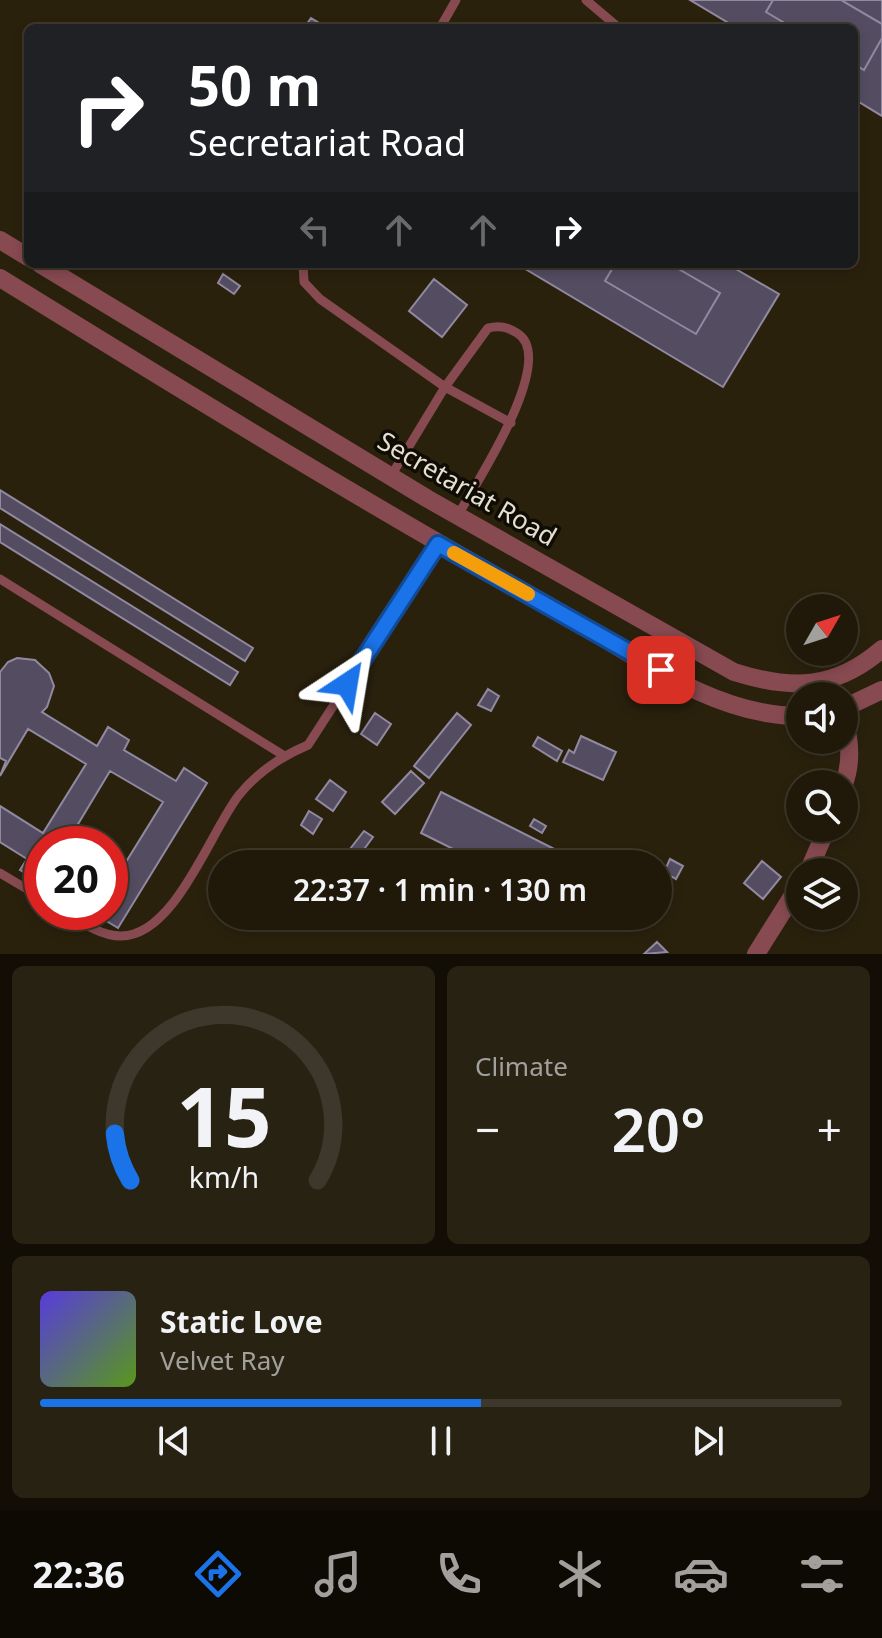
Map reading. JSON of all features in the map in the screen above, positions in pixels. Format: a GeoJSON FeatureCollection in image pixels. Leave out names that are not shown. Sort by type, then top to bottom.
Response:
{"type":"FeatureCollection","features":[{"type":"Feature","properties":{"kind":"street"},"geometry":{"type":"LineString","coordinates":[[0,240],[24,255]]}},
{"type":"Feature","properties":{"kind":"street","name":"Secretariat Road"},"geometry":{"type":"LineString","coordinates":[[47,268],[428,499],[734,672],[764,682],[788,685],[824,680],[851,669],[882,649]]}},
{"type":"Feature","properties":{"kind":"street"},"geometry":{"type":"LineString","coordinates":[[0,278],[438,544],[711,696],[735,706],[786,715]]}},
{"type":"Feature","properties":{"kind":"street"},"geometry":{"type":"LineString","coordinates":[[410,526],[428,499]]}},
{"type":"Feature","properties":{"kind":"street"},"geometry":{"type":"LineString","coordinates":[[858,701],[882,690]]}},
{"type":"Feature","properties":{"kind":"street"},"geometry":{"type":"LineString","coordinates":[[756,954],[786,906]]}},
{"type":"Feature","properties":{"kind":"lane"},"geometry":{"type":"LineString","coordinates":[[442,24],[456,0]]}},
{"type":"Feature","properties":{"kind":"lane"},"geometry":{"type":"LineString","coordinates":[[586,0],[614,24]]}},
{"type":"Feature","properties":{"kind":"lane"},"geometry":{"type":"LineString","coordinates":[[303,268],[304,282],[320,299],[445,387],[511,423]]}},
{"type":"Feature","properties":{"kind":"lane"},"geometry":{"type":"LineString","coordinates":[[391,476],[445,387],[488,328],[499,325],[520,335],[530,349],[528,371],[511,423],[458,515]]}},
{"type":"Feature","properties":{"kind":"lane"},"geometry":{"type":"LineString","coordinates":[[99,930],[121,936],[147,928],[169,910],[240,795],[283,755],[308,745],[438,544]]}},
{"type":"Feature","properties":{"kind":"lane"},"geometry":{"type":"LineString","coordinates":[[0,579],[283,755]]}},
{"type":"Feature","properties":{"kind":"lane"},"geometry":{"type":"LineString","coordinates":[[0,873],[24,887]]}},
{"type":"Feature","properties":{"kind":"building"},"geometry":{"type":"Polygon","coordinates":[[[690,0],[773,0],[766,12],[786,24],[730,24],[690,0]]]}},
{"type":"Feature","properties":{"kind":"building"},"geometry":{"type":"Polygon","coordinates":[[[773,0],[841,0],[882,24],[882,38],[864,70],[858,66],[858,24],[786,24],[766,12],[773,0]]]}},
{"type":"Feature","properties":{"kind":"building"},"geometry":{"type":"Polygon","coordinates":[[[841,0],[882,0],[882,24],[841,0]]]}},
{"type":"Feature","properties":{"kind":"building"},"geometry":{"type":"Polygon","coordinates":[[[311,18],[321,24],[307,24],[311,18]]]}},
{"type":"Feature","properties":{"kind":"building"},"geometry":{"type":"Polygon","coordinates":[[[882,38],[882,116],[858,101],[858,66],[864,70],[882,38]]]}},
{"type":"Feature","properties":{"kind":"building"},"geometry":{"type":"Polygon","coordinates":[[[524,268],[613,268],[605,281],[696,334],[720,293],[677,268],[734,268],[779,294],[723,387],[524,268]]]}},
{"type":"Feature","properties":{"kind":"building"},"geometry":{"type":"Polygon","coordinates":[[[613,268],[677,268],[720,293],[696,334],[605,281],[613,268]]]}},
{"type":"Feature","properties":{"kind":"building"},"geometry":{"type":"Polygon","coordinates":[[[223,274],[240,286],[234,294],[218,283],[223,274]]]}},
{"type":"Feature","properties":{"kind":"building"},"geometry":{"type":"Polygon","coordinates":[[[434,279],[467,305],[442,337],[409,311],[434,279]]]}},
{"type":"Feature","properties":{"kind":"building"},"geometry":{"type":"Polygon","coordinates":[[[0,490],[253,648],[245,661],[0,508],[0,490]]]}},
{"type":"Feature","properties":{"kind":"building"},"geometry":{"type":"Polygon","coordinates":[[[0,524],[238,672],[230,685],[0,542],[0,524]]]}},
{"type":"Feature","properties":{"kind":"building"},"geometry":{"type":"Polygon","coordinates":[[[17,658],[35,660],[49,673],[54,686],[47,707],[42,712],[97,746],[108,727],[129,740],[124,750],[176,781],[184,768],[207,783],[128,912],[128,859],[163,802],[110,771],[77,826],[47,826],[86,764],[28,729],[0,776],[6,761],[0,758],[0,672],[8,662],[17,658]]]}},
{"type":"Feature","properties":{"kind":"building"},"geometry":{"type":"Polygon","coordinates":[[[488,689],[499,696],[491,711],[478,705],[488,689]]]}},
{"type":"Feature","properties":{"kind":"building"},"geometry":{"type":"Polygon","coordinates":[[[375,713],[391,724],[377,745],[361,734],[375,713]]]}},
{"type":"Feature","properties":{"kind":"building"},"geometry":{"type":"Polygon","coordinates":[[[457,713],[471,725],[429,778],[414,766],[457,713]]]}},
{"type":"Feature","properties":{"kind":"building"},"geometry":{"type":"Polygon","coordinates":[[[581,736],[616,752],[603,780],[563,762],[569,750],[574,753],[581,736]]]}},
{"type":"Feature","properties":{"kind":"building"},"geometry":{"type":"Polygon","coordinates":[[[538,737],[562,751],[557,761],[533,746],[538,737]]]}},
{"type":"Feature","properties":{"kind":"building"},"geometry":{"type":"Polygon","coordinates":[[[411,771],[424,783],[395,814],[382,802],[411,771]]]}},
{"type":"Feature","properties":{"kind":"building"},"geometry":{"type":"Polygon","coordinates":[[[330,780],[346,792],[333,811],[316,799],[330,780]]]}},
{"type":"Feature","properties":{"kind":"building"},"geometry":{"type":"Polygon","coordinates":[[[441,792],[556,850],[455,850],[421,833],[441,792]]]}},
{"type":"Feature","properties":{"kind":"building"},"geometry":{"type":"Polygon","coordinates":[[[0,806],[32,826],[24,826],[24,857],[0,842],[0,806]]]}},
{"type":"Feature","properties":{"kind":"building"},"geometry":{"type":"Polygon","coordinates":[[[309,811],[322,819],[313,834],[301,825],[309,811]]]}},
{"type":"Feature","properties":{"kind":"building"},"geometry":{"type":"Polygon","coordinates":[[[534,819],[546,826],[542,833],[530,826],[534,819]]]}},
{"type":"Feature","properties":{"kind":"building"},"geometry":{"type":"Polygon","coordinates":[[[364,831],[373,837],[363,850],[350,849],[364,831]]]}},
{"type":"Feature","properties":{"kind":"building"},"geometry":{"type":"Polygon","coordinates":[[[672,860],[683,866],[676,879],[672,877],[672,860]]]}},
{"type":"Feature","properties":{"kind":"building"},"geometry":{"type":"Polygon","coordinates":[[[762,861],[781,877],[763,899],[744,883],[762,861]]]}},
{"type":"Feature","properties":{"kind":"building"},"geometry":{"type":"Polygon","coordinates":[[[657,942],[667,952],[644,954],[657,942]]]}},
{"type":"Feature","properties":{"kind":"slow traffic"},"geometry":{"type":"LineString","coordinates":[[454,553],[528,594]]}},
{"type":"Feature","properties":{"kind":"route"},"geometry":{"type":"LineString","coordinates":[[347,684],[438,544],[661,670]]}}]}
